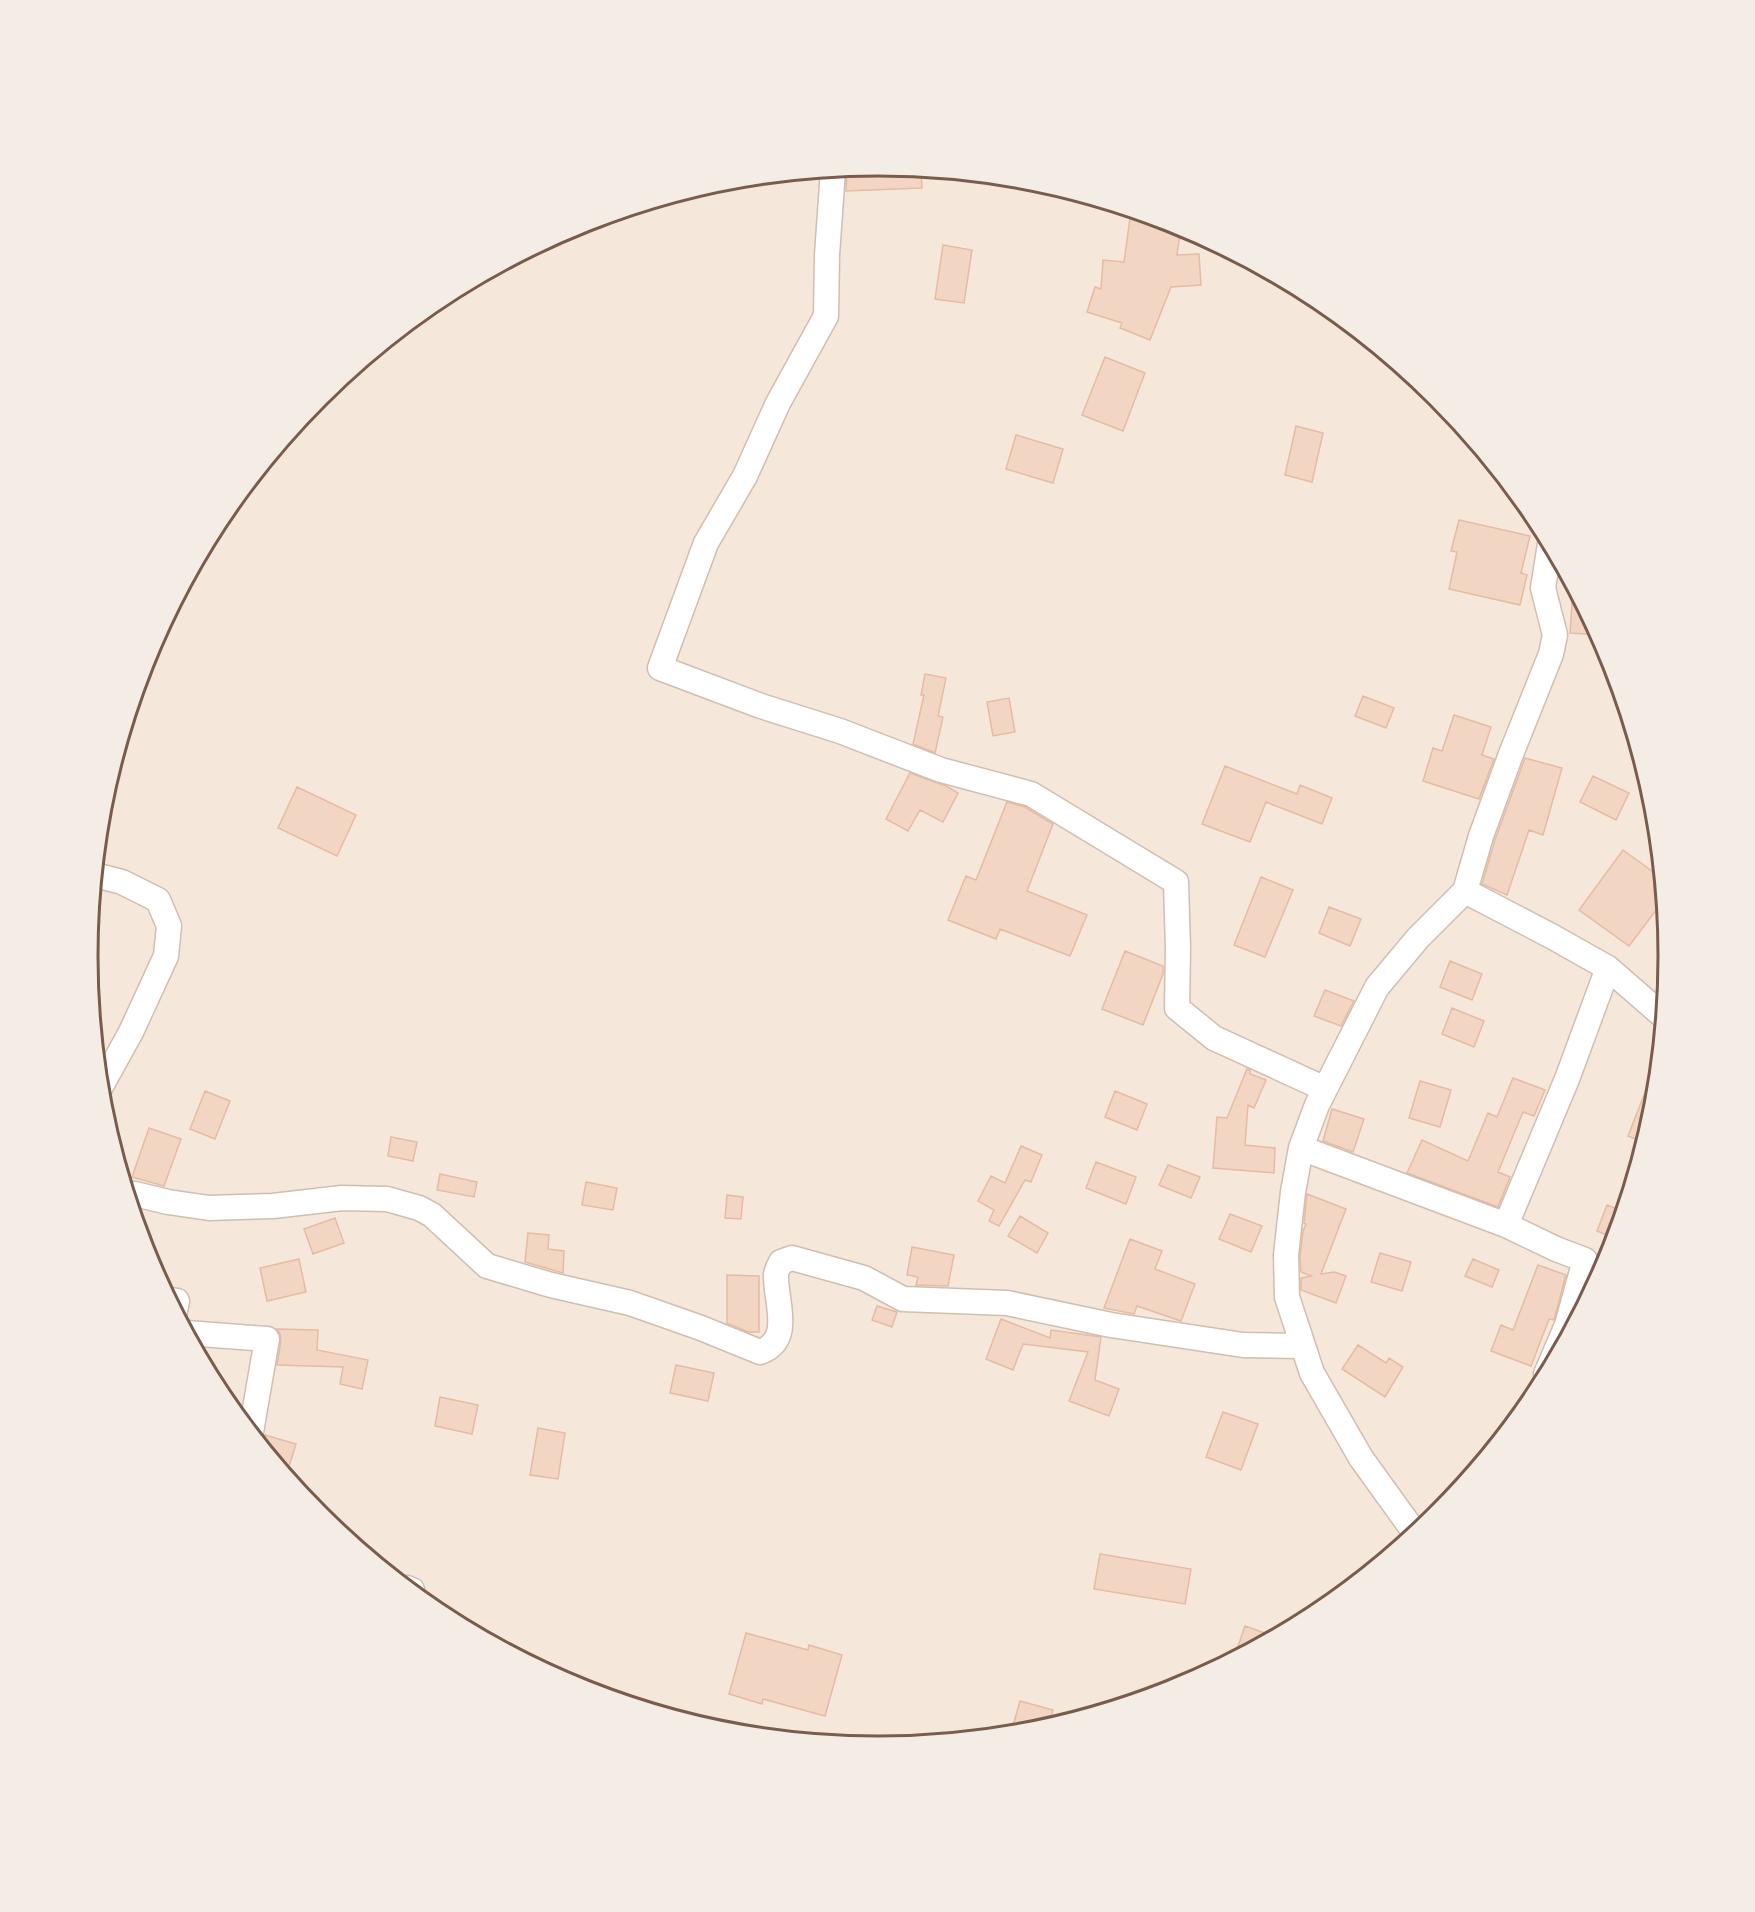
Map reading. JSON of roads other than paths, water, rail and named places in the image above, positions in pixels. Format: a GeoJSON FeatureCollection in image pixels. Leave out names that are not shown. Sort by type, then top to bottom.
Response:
{"type":"FeatureCollection","features":[{"type":"Feature","properties":{"kind":"street"},"geometry":{"type":"LineString","coordinates":[[832,178],[826,255],[826,316],[778,403],[745,476],[706,543],[660,668],[761,706],[840,731],[941,770],[1031,794],[1176,882],[1177,1008],[1214,1038],[1325,1089]]}},
{"type":"Feature","properties":{"kind":"street"},"geometry":{"type":"LineString","coordinates":[[1410,1526],[1361,1458],[1312,1373],[1287,1297],[1286,1255],[1293,1192],[1301,1148],[1317,1105],[1377,987],[1418,938],[1465,891],[1481,836],[1511,753],[1551,654],[1555,635],[1543,588],[1548,558]]}},
{"type":"Feature","properties":{"kind":"street"},"geometry":{"type":"LineString","coordinates":[[102,877],[122,882],[158,900],[170,926],[166,956],[131,1032],[107,1076]]}},
{"type":"Feature","properties":{"kind":"street"},"geometry":{"type":"LineString","coordinates":[[1465,891],[1608,968],[1656,1010]]}},
{"type":"Feature","properties":{"kind":"street"},"geometry":{"type":"LineString","coordinates":[[1506,1225],[1567,1079],[1608,968]]}},
{"type":"Feature","properties":{"kind":"street"},"geometry":{"type":"LineString","coordinates":[[1301,1148],[1506,1225],[1585,1260],[1570,1314]]}},
{"type":"Feature","properties":{"kind":"street"},"geometry":{"type":"LineString","coordinates":[[136,1196],[209,1208],[273,1206],[342,1198],[387,1199],[419,1208],[432,1215],[487,1266],[551,1285],[630,1303],[760,1352],[770,1349],[780,1333],[776,1273],[781,1262],[792,1258],[864,1278],[903,1299],[1007,1303],[1110,1324],[1243,1345],[1304,1346]]}},
{"type":"Feature","properties":{"kind":"street"},"geometry":{"type":"LineString","coordinates":[[195,1334],[267,1338],[253,1422]]}}]}
